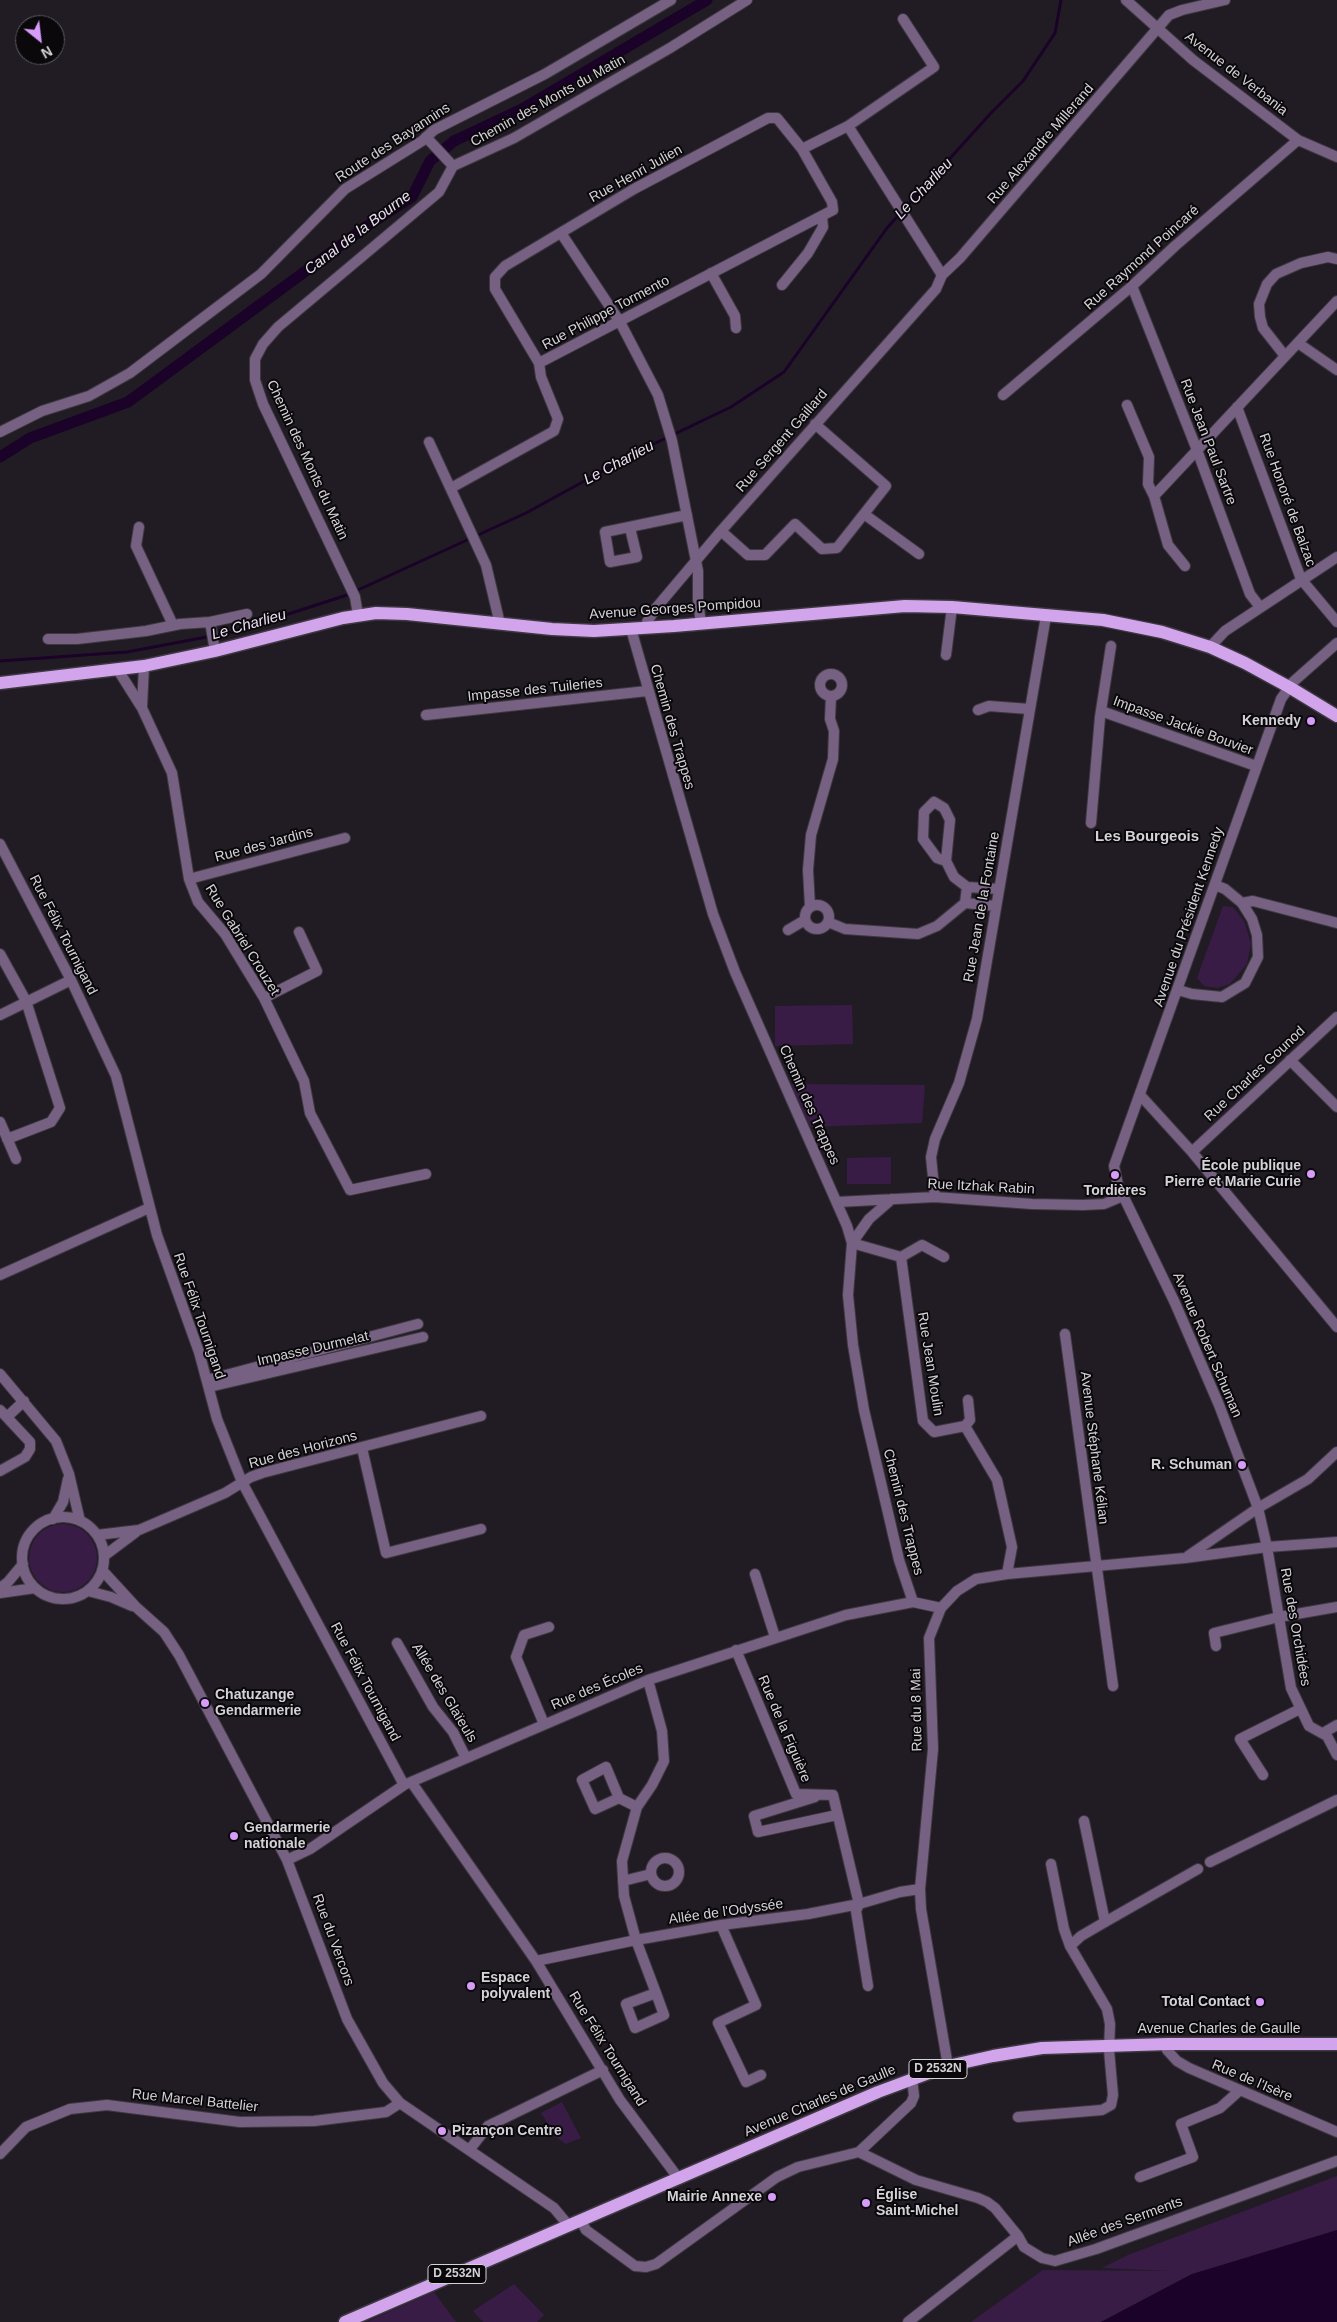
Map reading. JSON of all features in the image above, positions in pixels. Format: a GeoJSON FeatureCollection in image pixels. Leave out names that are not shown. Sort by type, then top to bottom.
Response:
{"type":"FeatureCollection","features":[{"type":"Feature","properties":{"kind":"main road","name":"Avenue Georges Pompidou"},"geometry":{"type":"LineString","coordinates":[[0,683],[144,666],[212,636],[358,615],[407,614],[569,630],[631,629],[862,608],[905,606],[1103,620],[1162,632],[1210,647],[1289,687],[1337,716]]}},
{"type":"Feature","properties":{"kind":"main road","name":"Avenue Charles de Gaulle"},"geometry":{"type":"LineString","coordinates":[[346,2322],[912,2078],[948,2066],[1042,2048],[1168,2044],[1337,2044]]}},
{"type":"Feature","properties":{"kind":"street","name":"Route des Bayannins"},"geometry":{"type":"LineString","coordinates":[[0,432],[42,411],[89,396],[130,373],[261,274],[345,189],[429,140],[434,130],[545,74],[671,0]]}},
{"type":"Feature","properties":{"kind":"street","name":"Chemin des Monts du Matin"},"geometry":{"type":"LineString","coordinates":[[358,615],[353,592],[263,404],[255,380],[255,360],[263,344],[278,327],[439,192],[451,163],[482,154],[523,133],[670,48],[747,0]]}},
{"type":"Feature","properties":{"kind":"street","name":"Avenue de Verbania"},"geometry":{"type":"LineString","coordinates":[[1126,0],[1193,60],[1298,140],[1337,157]]}},
{"type":"Feature","properties":{"kind":"street","name":"Rue Alexandre Millerand"},"geometry":{"type":"LineString","coordinates":[[942,275],[960,258],[1168,16],[1182,10],[1225,0]]}},
{"type":"Feature","properties":{"kind":"street"},"geometry":{"type":"LineString","coordinates":[[802,149],[848,126],[934,67],[903,19]]}},
{"type":"Feature","properties":{"kind":"street","name":"Rue Henri Julien"},"geometry":{"type":"LineString","coordinates":[[540,363],[495,290],[495,278],[505,266],[634,189],[768,118],[777,118],[802,149],[832,202],[833,210],[822,217]]}},
{"type":"Feature","properties":{"kind":"street"},"geometry":{"type":"LineString","coordinates":[[848,126],[942,275]]}},
{"type":"Feature","properties":{"kind":"street"},"geometry":{"type":"LineString","coordinates":[[429,140],[451,163]]}},
{"type":"Feature","properties":{"kind":"street","name":"Rue Raymond Poincaré"},"geometry":{"type":"LineString","coordinates":[[1003,394],[1132,286],[1175,246],[1298,140]]}},
{"type":"Feature","properties":{"kind":"street"},"geometry":{"type":"LineString","coordinates":[[782,285],[808,253],[823,227],[822,217]]}},
{"type":"Feature","properties":{"kind":"street","name":"Rue Philippe Tormento"},"geometry":{"type":"LineString","coordinates":[[451,488],[554,431],[558,419],[541,377],[540,363],[822,217]]}},
{"type":"Feature","properties":{"kind":"street"},"geometry":{"type":"LineString","coordinates":[[561,234],[620,322],[658,395],[672,441],[687,515],[699,580],[698,600],[701,624]]}},
{"type":"Feature","properties":{"kind":"street"},"geometry":{"type":"LineString","coordinates":[[1285,356],[1264,328],[1260,316],[1259,304],[1267,284],[1276,274],[1301,263],[1328,258],[1337,260]]}},
{"type":"Feature","properties":{"kind":"street"},"geometry":{"type":"LineString","coordinates":[[711,274],[735,316],[736,328]]}},
{"type":"Feature","properties":{"kind":"street","name":"Rue Sergent Gaillard"},"geometry":{"type":"LineString","coordinates":[[647,628],[647,622],[656,608],[815,424],[936,289],[942,275]]}},
{"type":"Feature","properties":{"kind":"street","name":"Rue Jean Paul Sartre"},"geometry":{"type":"LineString","coordinates":[[1132,286],[1197,450],[1250,594],[1260,607]]}},
{"type":"Feature","properties":{"kind":"street"},"geometry":{"type":"LineString","coordinates":[[1154,496],[1337,301]]}},
{"type":"Feature","properties":{"kind":"street"},"geometry":{"type":"LineString","coordinates":[[1298,343],[1337,370]]}},
{"type":"Feature","properties":{"kind":"street"},"geometry":{"type":"LineString","coordinates":[[1127,404],[1149,457],[1148,484],[1154,496],[1168,545],[1185,566]]}},
{"type":"Feature","properties":{"kind":"street","name":"Rue Honoré de Balzac"},"geometry":{"type":"LineString","coordinates":[[1237,407],[1301,579],[1337,622]]}},
{"type":"Feature","properties":{"kind":"street"},"geometry":{"type":"LineString","coordinates":[[722,531],[748,555],[765,556],[795,524],[822,549],[837,548],[886,486],[815,424]]}},
{"type":"Feature","properties":{"kind":"street"},"geometry":{"type":"LineString","coordinates":[[429,442],[486,565],[500,624]]}},
{"type":"Feature","properties":{"kind":"street"},"geometry":{"type":"LineString","coordinates":[[864,514],[919,554]]}},
{"type":"Feature","properties":{"kind":"street"},"geometry":{"type":"LineString","coordinates":[[630,528],[687,515]]}},
{"type":"Feature","properties":{"kind":"street"},"geometry":{"type":"LineString","coordinates":[[139,527],[136,546],[172,625]]}},
{"type":"Feature","properties":{"kind":"street"},"geometry":{"type":"LineString","coordinates":[[1210,647],[1225,631],[1337,557]]}},
{"type":"Feature","properties":{"kind":"street"},"geometry":{"type":"LineString","coordinates":[[946,654],[952,608]]}},
{"type":"Feature","properties":{"kind":"street"},"geometry":{"type":"LineString","coordinates":[[48,639],[77,639],[146,631],[172,625],[212,636],[247,614]]}},
{"type":"Feature","properties":{"kind":"street","name":"Rue Jean de la Fontaine"},"geometry":{"type":"LineString","coordinates":[[935,1197],[931,1157],[935,1139],[959,1083],[977,1018],[1046,616]]}},
{"type":"Feature","properties":{"kind":"street","name":"Chemin des Trappes"},"geometry":{"type":"LineString","coordinates":[[631,629],[647,691],[714,914],[732,964],[837,1202],[852,1243],[848,1295],[853,1345],[864,1410],[899,1560],[913,1602]]}},
{"type":"Feature","properties":{"kind":"street","name":"Avenue du Président Kennedy"},"geometry":{"type":"LineString","coordinates":[[1116,1158],[1141,1096],[1281,699],[1289,687],[1337,643]]}},
{"type":"Feature","properties":{"kind":"street","name":"Impasse Jackie Bouvier"},"geometry":{"type":"LineString","coordinates":[[1091,824],[1101,711],[1111,646]]}},
{"type":"Feature","properties":{"kind":"street","name":"Rue Gabriel Crouzet"},"geometry":{"type":"LineString","coordinates":[[142,708],[144,666]]}},
{"type":"Feature","properties":{"kind":"street","name":"Rue Gabriel Crouzet"},"geometry":{"type":"LineString","coordinates":[[118,670],[142,708],[172,774],[189,879],[198,902],[225,934],[264,998],[304,1081],[310,1113],[350,1190],[426,1174]]}},
{"type":"Feature","properties":{"kind":"street","name":"Impasse des Tuileries"},"geometry":{"type":"LineString","coordinates":[[426,716],[647,691]]}},
{"type":"Feature","properties":{"kind":"street"},"geometry":{"type":"LineString","coordinates":[[810,906],[822,905],[829,913],[828,922],[822,928],[812,928],[805,920],[805,912],[810,906],[808,870],[811,835],[833,759],[834,731],[830,720],[831,696]]}},
{"type":"Feature","properties":{"kind":"street"},"geometry":{"type":"LineString","coordinates":[[978,710],[989,706],[1029,709]]}},
{"type":"Feature","properties":{"kind":"street","name":"Impasse Jackie Bouvier"},"geometry":{"type":"LineString","coordinates":[[1101,711],[1256,766]]}},
{"type":"Feature","properties":{"kind":"street"},"geometry":{"type":"LineString","coordinates":[[946,861],[937,858],[923,839],[924,812],[934,802],[944,808],[950,820],[946,861],[954,877],[967,887],[999,889]]}},
{"type":"Feature","properties":{"kind":"street","name":"Rue des Jardins"},"geometry":{"type":"LineString","coordinates":[[189,879],[345,838]]}},
{"type":"Feature","properties":{"kind":"street","name":"Rue Félix Tournigand"},"geometry":{"type":"LineString","coordinates":[[0,844],[71,980],[116,1076],[149,1208],[208,1383],[217,1419],[242,1482],[408,1784],[536,1961],[620,2100],[679,2178]]}},
{"type":"Feature","properties":{"kind":"street"},"geometry":{"type":"LineString","coordinates":[[1178,990],[1192,994],[1222,997],[1245,983],[1258,957],[1257,935],[1252,919],[1242,903],[1225,888],[1215,884]]}},
{"type":"Feature","properties":{"kind":"street"},"geometry":{"type":"LineString","coordinates":[[828,922],[845,929],[918,934],[937,926],[965,902],[967,887]]}},
{"type":"Feature","properties":{"kind":"street"},"geometry":{"type":"LineString","coordinates":[[1242,903],[1253,900],[1337,923]]}},
{"type":"Feature","properties":{"kind":"street"},"geometry":{"type":"LineString","coordinates":[[965,902],[996,906]]}},
{"type":"Feature","properties":{"kind":"street"},"geometry":{"type":"LineString","coordinates":[[788,930],[805,920]]}},
{"type":"Feature","properties":{"kind":"street"},"geometry":{"type":"LineString","coordinates":[[264,998],[317,971],[299,932]]}},
{"type":"Feature","properties":{"kind":"street"},"geometry":{"type":"LineString","coordinates":[[0,954],[26,1001],[60,1108],[51,1122],[7,1139]]}},
{"type":"Feature","properties":{"kind":"street"},"geometry":{"type":"LineString","coordinates":[[0,1015],[71,980]]}},
{"type":"Feature","properties":{"kind":"street","name":"Rue Charles Gounod"},"geometry":{"type":"LineString","coordinates":[[1192,1152],[1337,1017]]}},
{"type":"Feature","properties":{"kind":"street"},"geometry":{"type":"LineString","coordinates":[[1290,1060],[1337,1106]]}},
{"type":"Feature","properties":{"kind":"street"},"geometry":{"type":"LineString","coordinates":[[1141,1096],[1192,1152],[1337,1327]]}},
{"type":"Feature","properties":{"kind":"street"},"geometry":{"type":"LineString","coordinates":[[0,1122],[16,1159]]}},
{"type":"Feature","properties":{"kind":"street","name":"Avenue Robert Schuman"},"geometry":{"type":"LineString","coordinates":[[1116,1158],[1115,1175],[1123,1196],[1176,1303],[1219,1404],[1258,1508],[1267,1547]]}},
{"type":"Feature","properties":{"kind":"street","name":"Rue Itzhak Rabin"},"geometry":{"type":"LineString","coordinates":[[837,1202],[935,1197],[1032,1204],[1083,1205],[1104,1204],[1123,1196]]}},
{"type":"Feature","properties":{"kind":"street"},"geometry":{"type":"LineString","coordinates":[[892,1199],[868,1219],[852,1243],[901,1257],[922,1245],[944,1257]]}},
{"type":"Feature","properties":{"kind":"street"},"geometry":{"type":"LineString","coordinates":[[0,1275],[149,1208]]}},
{"type":"Feature","properties":{"kind":"street","name":"Rue Jean Moulin"},"geometry":{"type":"LineString","coordinates":[[901,1257],[923,1421],[934,1432],[965,1426]]}},
{"type":"Feature","properties":{"kind":"street"},"geometry":{"type":"LineString","coordinates":[[208,1383],[418,1324]]}},
{"type":"Feature","properties":{"kind":"street","name":"Avenue Stéphane Kélian"},"geometry":{"type":"LineString","coordinates":[[1065,1334],[1113,1686]]}},
{"type":"Feature","properties":{"kind":"street","name":"Impasse Durmelat"},"geometry":{"type":"LineString","coordinates":[[208,1383],[422,1337]]}},
{"type":"Feature","properties":{"kind":"street"},"geometry":{"type":"LineString","coordinates":[[0,1374],[56,1441],[68,1474],[80,1521]]}},
{"type":"Feature","properties":{"kind":"street"},"geometry":{"type":"LineString","coordinates":[[968,1400],[970,1420],[965,1426],[997,1480],[1012,1547],[1007,1574]]}},
{"type":"Feature","properties":{"kind":"street"},"geometry":{"type":"LineString","coordinates":[[0,1471],[26,1457],[30,1450],[30,1442],[4,1413],[24,1401]]}},
{"type":"Feature","properties":{"kind":"street","name":"Rue des Horizons"},"geometry":{"type":"LineString","coordinates":[[104,1556],[139,1530],[225,1493],[242,1482],[262,1473],[481,1416]]}},
{"type":"Feature","properties":{"kind":"street"},"geometry":{"type":"LineString","coordinates":[[362,1448],[386,1553],[482,1528]]}},
{"type":"Feature","properties":{"kind":"street"},"geometry":{"type":"LineString","coordinates":[[1185,1558],[1258,1508],[1308,1478],[1337,1452]]}},
{"type":"Feature","properties":{"kind":"street"},"geometry":{"type":"LineString","coordinates":[[53,1518],[63,1502],[68,1474]]}},
{"type":"Feature","properties":{"kind":"street"},"geometry":{"type":"LineString","coordinates":[[53,1518],[71,1518],[80,1521],[97,1535],[104,1556],[99,1578],[88,1591],[70,1598],[61,1599],[43,1594],[35,1588],[25,1573],[22,1554],[29,1535],[44,1522],[53,1518]]}},
{"type":"Feature","properties":{"kind":"street","name":"Rue des Horizons"},"geometry":{"type":"LineString","coordinates":[[97,1535],[139,1530]]}},
{"type":"Feature","properties":{"kind":"street","name":"Rue du 8 Mai"},"geometry":{"type":"LineString","coordinates":[[948,2066],[921,1908],[920,1889],[933,1749],[929,1638],[940,1608],[957,1591],[976,1579],[1007,1574],[1185,1558],[1267,1547],[1337,1542]]}},
{"type":"Feature","properties":{"kind":"street","name":"Rue des Orchidées"},"geometry":{"type":"LineString","coordinates":[[1267,1547],[1291,1688],[1308,1726],[1327,1736],[1337,1755]]}},
{"type":"Feature","properties":{"kind":"street"},"geometry":{"type":"LineString","coordinates":[[0,1588],[8,1582],[23,1564]]}},
{"type":"Feature","properties":{"kind":"street","name":"Rue du Vercors"},"geometry":{"type":"LineString","coordinates":[[102,1570],[136,1607],[160,1627],[172,1643],[287,1860],[347,2019],[383,2083],[400,2103],[586,2230],[635,2266],[646,2268],[656,2264],[777,2177],[798,2167],[860,2152]]}},
{"type":"Feature","properties":{"kind":"street"},"geometry":{"type":"LineString","coordinates":[[755,1574],[775,1637]]}},
{"type":"Feature","properties":{"kind":"street"},"geometry":{"type":"LineString","coordinates":[[0,1593],[35,1588]]}},
{"type":"Feature","properties":{"kind":"street","name":"Rue du Vercors"},"geometry":{"type":"LineString","coordinates":[[88,1591],[111,1597],[136,1607]]}},
{"type":"Feature","properties":{"kind":"street","name":"Rue des Écoles"},"geometry":{"type":"LineString","coordinates":[[287,1860],[310,1849],[408,1784],[648,1680],[846,1615],[913,1602],[940,1608]]}},
{"type":"Feature","properties":{"kind":"street"},"geometry":{"type":"LineString","coordinates":[[1216,1646],[1214,1633],[1279,1616],[1337,1607]]}},
{"type":"Feature","properties":{"kind":"street"},"geometry":{"type":"LineString","coordinates":[[544,1724],[516,1657],[524,1635],[549,1627]]}},
{"type":"Feature","properties":{"kind":"street","name":"Allée des Glaïeuls"},"geometry":{"type":"LineString","coordinates":[[397,1642],[432,1707],[453,1732],[466,1758]]}},
{"type":"Feature","properties":{"kind":"street","name":"Rue de la Figuière"},"geometry":{"type":"LineString","coordinates":[[736,1650],[796,1794],[833,1795],[859,1904],[856,1911],[868,1986]]}},
{"type":"Feature","properties":{"kind":"street"},"geometry":{"type":"LineString","coordinates":[[648,1680],[662,1731],[664,1761],[652,1785],[636,1807],[622,1861],[624,1896],[636,1940],[656,1993]]}},
{"type":"Feature","properties":{"kind":"street"},"geometry":{"type":"LineString","coordinates":[[1263,1775],[1240,1739],[1300,1709]]}},
{"type":"Feature","properties":{"kind":"street"},"geometry":{"type":"LineString","coordinates":[[1323,1734],[1337,1725]]}},
{"type":"Feature","properties":{"kind":"street"},"geometry":{"type":"LineString","coordinates":[[820,1795],[754,1816],[758,1832],[838,1815]]}},
{"type":"Feature","properties":{"kind":"street"},"geometry":{"type":"LineString","coordinates":[[618,1798],[636,1807]]}},
{"type":"Feature","properties":{"kind":"street"},"geometry":{"type":"LineString","coordinates":[[1210,1862],[1337,1800]]}},
{"type":"Feature","properties":{"kind":"street"},"geometry":{"type":"LineString","coordinates":[[1084,1821],[1105,1922]]}},
{"type":"Feature","properties":{"kind":"street"},"geometry":{"type":"LineString","coordinates":[[1018,2117],[1102,2110],[1110,2105],[1113,2095],[1109,2045],[1110,2024],[1107,2010],[1070,1946],[1064,1929],[1051,1864]]}},
{"type":"Feature","properties":{"kind":"street"},"geometry":{"type":"LineString","coordinates":[[1070,1946],[1081,1936],[1198,1869]]}},
{"type":"Feature","properties":{"kind":"street"},"geometry":{"type":"LineString","coordinates":[[623,1881],[651,1874]]}},
{"type":"Feature","properties":{"kind":"street","name":"Allée de l'Odyssée"},"geometry":{"type":"LineString","coordinates":[[536,1961],[636,1940],[721,1925],[808,1914],[920,1889]]}},
{"type":"Feature","properties":{"kind":"street"},"geometry":{"type":"LineString","coordinates":[[721,1925],[756,2005],[718,2023],[746,2082],[761,2075]]}},
{"type":"Feature","properties":{"kind":"street","name":"Rue de l'Isère"},"geometry":{"type":"LineString","coordinates":[[1168,2044],[1167,2050],[1189,2068],[1337,2132]]}},
{"type":"Feature","properties":{"kind":"street"},"geometry":{"type":"LineString","coordinates":[[470,2150],[488,2126],[603,2070]]}},
{"type":"Feature","properties":{"kind":"street"},"geometry":{"type":"LineString","coordinates":[[860,2152],[911,2103],[914,2096],[912,2078]]}},
{"type":"Feature","properties":{"kind":"street"},"geometry":{"type":"LineString","coordinates":[[1140,2177],[1193,2157],[1181,2124],[1220,2108],[1239,2091]]}},
{"type":"Feature","properties":{"kind":"street","name":"Rue Marcel Battelier"},"geometry":{"type":"LineString","coordinates":[[0,2154],[26,2127],[70,2109],[107,2105],[240,2122],[277,2122],[314,2121],[386,2112],[400,2103]]}},
{"type":"Feature","properties":{"kind":"street","name":"Allée des Serments"},"geometry":{"type":"LineString","coordinates":[[860,2152],[916,2180],[983,2200],[995,2208],[1018,2236],[1024,2247],[1042,2258],[1055,2261],[1096,2249],[1337,2161]]}},
{"type":"Feature","properties":{"kind":"street"},"geometry":{"type":"LineString","coordinates":[[908,2322],[1018,2236]]}},
{"type":"Feature","properties":{"kind":"shaded area"},"geometry":{"type":"Polygon","coordinates":[[[1223,906],[1233,907],[1244,921],[1251,943],[1247,964],[1230,984],[1217,988],[1204,986],[1197,978],[1223,906]]]}},
{"type":"Feature","properties":{"kind":"shaded area"},"geometry":{"type":"Polygon","coordinates":[[[852,1005],[853,1044],[775,1046],[775,1006],[852,1005]]]}},
{"type":"Feature","properties":{"kind":"shaded area"},"geometry":{"type":"Polygon","coordinates":[[[791,1084],[925,1085],[922,1123],[810,1127],[791,1084]]]}},
{"type":"Feature","properties":{"kind":"shaded area"},"geometry":{"type":"Polygon","coordinates":[[[891,1157],[891,1184],[847,1184],[847,1158],[891,1157]]]}},
{"type":"Feature","properties":{"kind":"shaded area"},"geometry":{"type":"Polygon","coordinates":[[[63,1524],[76,1527],[87,1534],[94,1545],[97,1558],[94,1571],[87,1582],[76,1589],[63,1592],[50,1589],[39,1582],[32,1571],[29,1558],[32,1545],[39,1534],[50,1527],[63,1524]]]}},
{"type":"Feature","properties":{"kind":"shaded area"},"geometry":{"type":"Polygon","coordinates":[[[562,2102],[581,2138],[566,2144],[556,2137],[541,2113],[562,2102]]]}},
{"type":"Feature","properties":{"kind":"shaded area"},"geometry":{"type":"Polygon","coordinates":[[[1337,2176],[1337,2244],[1192,2274],[1101,2322],[971,2322],[1043,2270],[1170,2271],[1102,2268],[1128,2255],[1337,2176]]]}},
{"type":"Feature","properties":{"kind":"shaded area"},"geometry":{"type":"Polygon","coordinates":[[[1337,2230],[1337,2322],[1101,2322],[1192,2274],[1337,2230]]]}},
{"type":"Feature","properties":{"kind":"shaded area"},"geometry":{"type":"Polygon","coordinates":[[[514,2284],[544,2315],[537,2322],[483,2322],[473,2311],[514,2284]]]}},
{"type":"Feature","properties":{"kind":"shaded area"},"geometry":{"type":"Polygon","coordinates":[[[434,2292],[456,2322],[366,2322],[434,2292]]]}},
{"type":"Feature","properties":{"kind":"waterway","name":"Canal de la Bourne"},"geometry":{"type":"LineString","coordinates":[[0,457],[30,438],[128,402],[364,228],[412,197],[430,161],[454,141],[522,109],[707,0]]}},
{"type":"Feature","properties":{"kind":"waterway","name":"Le Charlieu"},"geometry":{"type":"LineString","coordinates":[[0,661],[127,652],[233,632],[347,595],[526,513],[641,450],[731,407],[784,372],[887,228],[991,113],[1023,81],[1055,33],[1061,0]]}},
{"type":"Feature","properties":{"kind":"place","name":"Kennedy"},"geometry":{"type":"Point","coordinates":[1311,721]}},
{"type":"Feature","properties":{"kind":"place","name":"École publique Pierre et Marie Curie"},"geometry":{"type":"Point","coordinates":[1311,1174]}},
{"type":"Feature","properties":{"kind":"place","name":"Tordières"},"geometry":{"type":"Point","coordinates":[1115,1175]}},
{"type":"Feature","properties":{"kind":"place","name":"R. Schuman"},"geometry":{"type":"Point","coordinates":[1242,1465]}},
{"type":"Feature","properties":{"kind":"place","name":"Chatuzange Gendarmerie"},"geometry":{"type":"Point","coordinates":[205,1703]}},
{"type":"Feature","properties":{"kind":"place","name":"Gendarmerie nationale"},"geometry":{"type":"Point","coordinates":[234,1836]}},
{"type":"Feature","properties":{"kind":"place","name":"Espace polyvalent"},"geometry":{"type":"Point","coordinates":[471,1986]}},
{"type":"Feature","properties":{"kind":"place","name":"Total Contact"},"geometry":{"type":"Point","coordinates":[1260,2002]}},
{"type":"Feature","properties":{"kind":"place","name":"Pizançon Centre"},"geometry":{"type":"Point","coordinates":[442,2131]}},
{"type":"Feature","properties":{"kind":"place","name":"Mairie Annexe"},"geometry":{"type":"Point","coordinates":[772,2197]}},
{"type":"Feature","properties":{"kind":"place","name":"Église Saint-Michel"},"geometry":{"type":"Point","coordinates":[866,2203]}},
{"type":"Feature","properties":{"kind":"district","name":"Les Bourgeois"},"geometry":{"type":"Point","coordinates":[1147,837]}}]}
